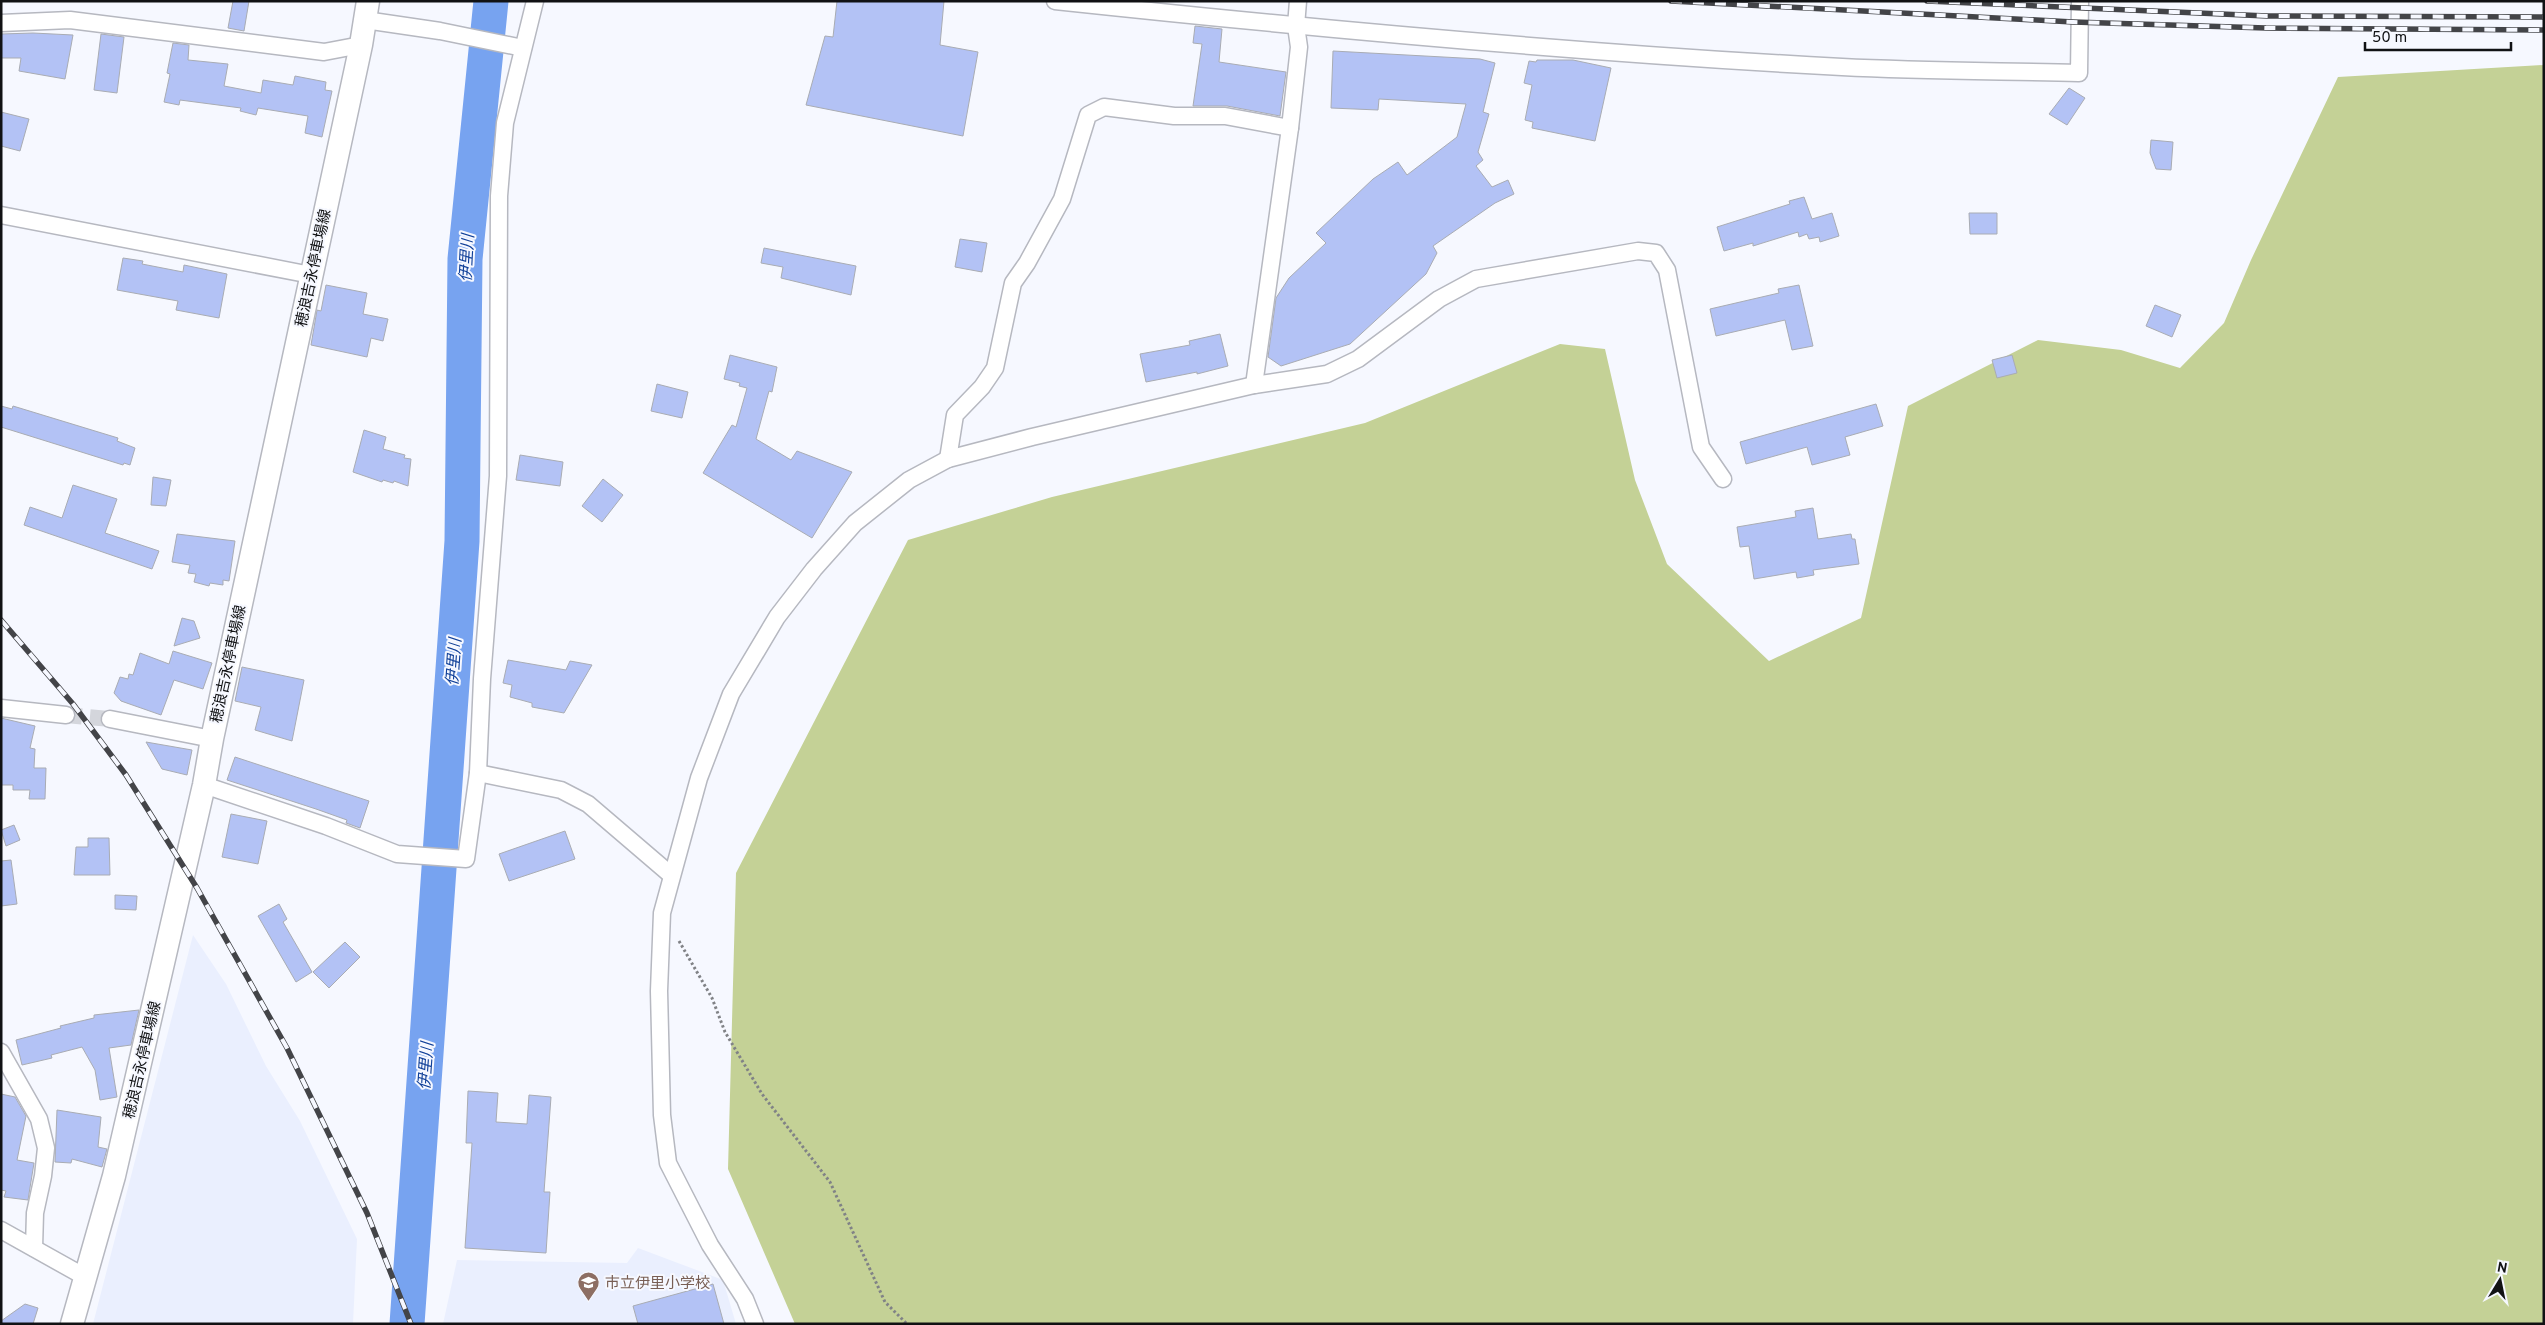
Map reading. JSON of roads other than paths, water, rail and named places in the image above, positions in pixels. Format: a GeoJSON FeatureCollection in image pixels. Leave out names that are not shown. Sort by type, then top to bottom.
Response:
{"type":"FeatureCollection","features":[{"type":"Feature","properties":{"kind":"main road","name":"穂浪吉永停車場線"},"geometry":{"type":"LineString","coordinates":[[72,1324],[87,1278],[144,1055],[204,785],[212,739],[361,45],[366,10]]}},
{"type":"Feature","properties":{"kind":"street"},"geometry":{"type":"LineString","coordinates":[[204,785],[326,826],[396,854],[466,859],[478,773],[482,679],[498,476],[499,196],[505,123],[535,1]]}},
{"type":"Feature","properties":{"kind":"street"},"geometry":{"type":"LineString","coordinates":[[1055,1],[1296,26],[1628,54],[1844,67],[2079,73],[2080,1]]}},
{"type":"Feature","properties":{"kind":"street"},"geometry":{"type":"LineString","coordinates":[[1254,385],[1290,128],[1299,47],[1296,26],[1298,1]]}},
{"type":"Feature","properties":{"kind":"street"},"geometry":{"type":"LineString","coordinates":[[366,10],[440,30],[523,47]]}},
{"type":"Feature","properties":{"kind":"street"},"geometry":{"type":"LineString","coordinates":[[1,23],[70,20],[324,52],[361,45]]}},
{"type":"Feature","properties":{"kind":"street"},"geometry":{"type":"LineString","coordinates":[[948,459],[955,415],[982,387],[995,368],[1013,282],[1027,263],[1062,199],[1088,115],[1104,107],[1174,116],[1225,116],[1290,128]]}},
{"type":"Feature","properties":{"kind":"street"},"geometry":{"type":"LineString","coordinates":[[1,215],[311,275]]}},
{"type":"Feature","properties":{"kind":"street"},"geometry":{"type":"LineString","coordinates":[[755,1324],[745,1299],[710,1245],[668,1163],[662,1115],[659,991],[662,913],[699,778],[731,694],[777,617],[814,569],[855,523],[909,480],[948,459],[1254,385],[1327,374],[1358,359],[1439,299],[1476,279],[1638,251],[1656,253],[1667,270],[1701,447],[1723,479]]}},
{"type":"Feature","properties":{"kind":"street"},"geometry":{"type":"LineString","coordinates":[[1,708],[66,715]]}},
{"type":"Feature","properties":{"kind":"street"},"geometry":{"type":"LineString","coordinates":[[110,719],[212,739]]}},
{"type":"Feature","properties":{"kind":"street"},"geometry":{"type":"LineString","coordinates":[[478,773],[561,790],[588,804],[671,875]]}},
{"type":"Feature","properties":{"kind":"street"},"geometry":{"type":"LineString","coordinates":[[1,1052],[39,1119],[46,1148],[44,1176],[35,1213],[34,1248]]}},
{"type":"Feature","properties":{"kind":"street"},"geometry":{"type":"LineString","coordinates":[[1,1230],[87,1278]]}},
{"type":"Feature","properties":{"kind":"waterway","name":"伊里川"},"geometry":{"type":"LineString","coordinates":[[407,1324],[462,541],[465,259],[491,1]]}},
{"type":"Feature","properties":{"kind":"tunnel"},"geometry":{"type":"LineString","coordinates":[[66,715],[110,719]]}},
{"type":"Feature","properties":{"kind":"railway"},"geometry":{"type":"LineString","coordinates":[[1671,1],[2073,22],[2266,28],[2544,30]]}},
{"type":"Feature","properties":{"kind":"railway"},"geometry":{"type":"LineString","coordinates":[[1927,1],[2267,16],[2544,17]]}},
{"type":"Feature","properties":{"kind":"railway"},"geometry":{"type":"LineString","coordinates":[[1,620],[73,704],[126,775],[197,888],[287,1048],[367,1213],[411,1324]]}},
{"type":"Feature","properties":{"kind":"place","name":"市立伊里小学校"},"geometry":{"type":"Point","coordinates":[589,1302]}}]}
